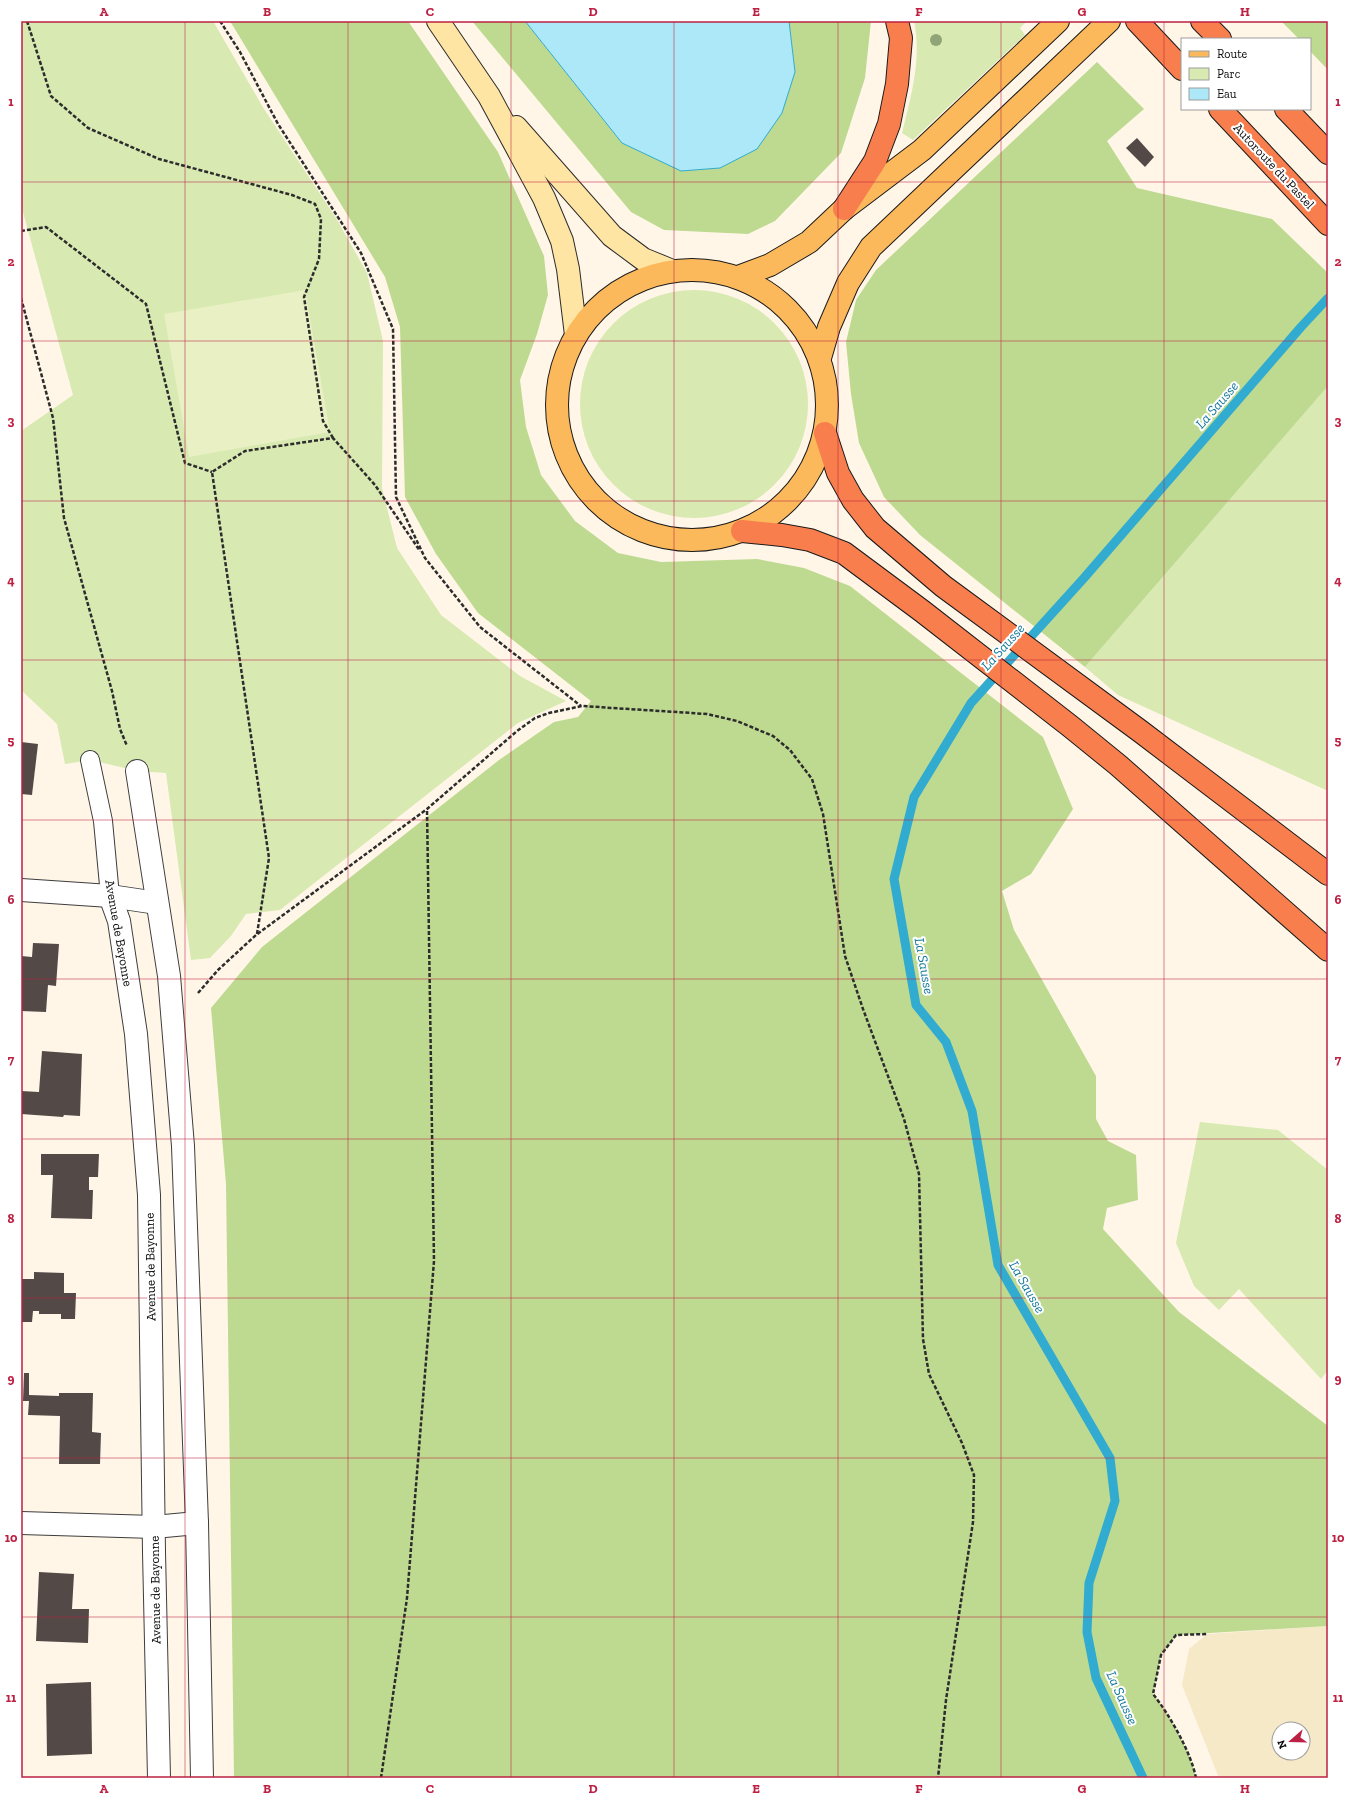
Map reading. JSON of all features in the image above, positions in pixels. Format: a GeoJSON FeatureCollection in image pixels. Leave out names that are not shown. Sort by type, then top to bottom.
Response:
{"type":"FeatureCollection","features":[{"type":"Feature","properties":{"kind":"highway"},"geometry":{"type":"LineString","coordinates":[[844,209],[875,160],[889,124],[897,84],[901,38],[897,21]]}},
{"type":"Feature","properties":{"kind":"highway"},"geometry":{"type":"LineString","coordinates":[[1137,21],[1181,67]]}},
{"type":"Feature","properties":{"kind":"highway"},"geometry":{"type":"LineString","coordinates":[[1202,21],[1219,38]]}},
{"type":"Feature","properties":{"kind":"highway","name":"Autoroute du Pastel"},"geometry":{"type":"LineString","coordinates":[[1221,110],[1326,221]]}},
{"type":"Feature","properties":{"kind":"highway"},"geometry":{"type":"LineString","coordinates":[[1287,110],[1328,153]]}},
{"type":"Feature","properties":{"kind":"highway"},"geometry":{"type":"LineString","coordinates":[[825,433],[838,473],[853,500],[875,528],[943,586],[1140,731],[1328,874]]}},
{"type":"Feature","properties":{"kind":"highway"},"geometry":{"type":"LineString","coordinates":[[742,531],[782,535],[810,540],[844,553],[922,611],[1118,765],[1328,950]]}},
{"type":"Feature","properties":{"kind":"main road"},"geometry":{"type":"LineString","coordinates":[[438,21],[489,96],[544,198],[562,241],[568,269],[576,335]]}},
{"type":"Feature","properties":{"kind":"main road"},"geometry":{"type":"LineString","coordinates":[[738,276],[770,265],[809,242],[844,209],[922,150],[1058,21]]}},
{"type":"Feature","properties":{"kind":"main road"},"geometry":{"type":"LineString","coordinates":[[820,358],[830,327],[848,283],[871,247],[1109,21]]}},
{"type":"Feature","properties":{"kind":"main road"},"geometry":{"type":"LineString","coordinates":[[489,96],[612,236],[643,259],[670,270]]}},
{"type":"Feature","properties":{"kind":"main road"},"geometry":{"type":"LineString","coordinates":[[693,268],[716,270],[738,276],[764,290],[788,308],[806,331],[820,358],[828,395],[828,414],[825,433],[818,455],[809,475],[796,493],[780,509],[762,522],[742,531],[712,539],[682,540],[652,534],[624,522],[600,504],[580,480],[566,453],[558,423],[557,393],[563,363],[576,335],[589,316],[606,299],[626,286],[647,276],[670,270],[693,268]]}},
{"type":"Feature","properties":{"kind":"street"},"geometry":{"type":"LineString","coordinates":[[137,771],[169,976],[183,1146],[197,1523],[202,1778]]}},
{"type":"Feature","properties":{"kind":"street"},"geometry":{"type":"LineString","coordinates":[[21,890],[110,896],[157,903]]}},
{"type":"Feature","properties":{"kind":"street","name":"Avenue de Bayonne"},"geometry":{"type":"LineString","coordinates":[[110,896],[119,921],[136,1034],[149,1195],[159,1778]]}},
{"type":"Feature","properties":{"kind":"street"},"geometry":{"type":"LineString","coordinates":[[21,1523],[154,1526],[197,1523]]}},
{"type":"Feature","properties":{"kind":"lane","name":"Avenue de Bayonne"},"geometry":{"type":"LineString","coordinates":[[90,760],[103,821],[110,896]]}},
{"type":"Feature","properties":{"kind":"path"},"geometry":{"type":"LineString","coordinates":[[27,21],[51,96],[88,128],[159,159],[292,195],[315,204],[321,219],[319,259],[304,297],[323,421],[333,438],[375,485],[425,558],[480,626],[582,706]]}},
{"type":"Feature","properties":{"kind":"path"},"geometry":{"type":"LineString","coordinates":[[220,21],[240,52],[278,124],[361,253],[393,329],[396,497],[425,558]]}},
{"type":"Feature","properties":{"kind":"path"},"geometry":{"type":"LineString","coordinates":[[21,231],[46,227],[146,304],[185,463],[212,472]]}},
{"type":"Feature","properties":{"kind":"path"},"geometry":{"type":"LineString","coordinates":[[21,298],[53,418],[64,518],[112,691],[120,729],[137,771]]}},
{"type":"Feature","properties":{"kind":"path"},"geometry":{"type":"LineString","coordinates":[[212,472],[245,451],[333,438]]}},
{"type":"Feature","properties":{"kind":"path"},"geometry":{"type":"LineString","coordinates":[[212,472],[269,858],[256,935]]}},
{"type":"Feature","properties":{"kind":"path"},"geometry":{"type":"LineString","coordinates":[[196,996],[218,970],[256,935],[427,809],[488,755],[535,718],[549,713],[582,706],[707,714],[737,721],[773,736],[790,750],[812,779],[823,814],[846,956],[863,1009],[904,1119],[919,1174],[923,1339],[929,1374],[962,1443],[974,1475],[973,1522],[946,1700],[938,1778]]}},
{"type":"Feature","properties":{"kind":"path"},"geometry":{"type":"LineString","coordinates":[[382,1778],[407,1598],[434,1261],[427,809]]}},
{"type":"Feature","properties":{"kind":"path"},"geometry":{"type":"LineString","coordinates":[[1196,1778],[1194,1769],[1180,1739],[1163,1706],[1153,1694],[1161,1655],[1176,1635],[1207,1634]]}},
{"type":"Feature","properties":{"kind":"shaded area"},"geometry":{"type":"Polygon","coordinates":[[[1328,1626],[1328,1778],[1219,1778],[1182,1685],[1189,1649],[1207,1634],[1328,1626]]]}},
{"type":"Feature","properties":{"kind":"green space"},"geometry":{"type":"Polygon","coordinates":[[[21,21],[213,21],[264,109],[336,218],[367,273],[383,341],[382,488],[397,548],[441,615],[520,676],[566,701],[518,723],[280,910],[246,914],[231,936],[210,958],[191,960],[166,773],[137,771],[91,760],[65,764],[57,724],[21,690],[21,431],[73,395],[21,205],[21,21]]]}},
{"type":"Feature","properties":{"kind":"green space"},"geometry":{"type":"Polygon","coordinates":[[[230,21],[408,21],[498,152],[544,256],[548,295],[537,334],[520,380],[526,427],[541,475],[575,521],[618,553],[661,562],[757,559],[804,568],[850,586],[1043,737],[1073,809],[1031,874],[1002,891],[1014,930],[1096,1076],[1096,1119],[1108,1141],[1136,1155],[1138,1200],[1107,1208],[1103,1229],[1179,1312],[1328,1426],[1328,1626],[1177,1635],[1161,1655],[1153,1694],[1179,1734],[1196,1778],[234,1778],[226,1184],[211,1008],[262,947],[499,760],[554,722],[578,717],[591,701],[478,613],[436,554],[405,497],[400,327],[385,277],[230,21]]]}},
{"type":"Feature","properties":{"kind":"green space"},"geometry":{"type":"Polygon","coordinates":[[[472,21],[525,21],[622,143],[795,72],[789,21],[871,21],[865,78],[841,153],[775,221],[748,234],[664,230],[631,212],[472,21]]]}},
{"type":"Feature","properties":{"kind":"green space"},"geometry":{"type":"Polygon","coordinates":[[[914,21],[1027,21],[1020,28],[1025,35],[913,140],[902,133],[912,91],[916,63],[917,49],[914,21]]]}},
{"type":"Feature","properties":{"kind":"green space"},"geometry":{"type":"Polygon","coordinates":[[[1281,21],[1328,21],[1328,70],[1311,52],[1311,38],[1298,38],[1281,21]]]}},
{"type":"Feature","properties":{"kind":"green space"},"geometry":{"type":"Polygon","coordinates":[[[1097,62],[1144,109],[1107,141],[1137,188],[1272,219],[1328,273],[1328,386],[1085,667],[920,535],[884,497],[859,443],[851,394],[846,342],[856,300],[876,270],[1097,62]]]}},
{"type":"Feature","properties":{"kind":"green space"},"geometry":{"type":"Polygon","coordinates":[[[305,290],[330,432],[189,457],[164,314],[305,290]]]}},
{"type":"Feature","properties":{"kind":"green space"},"geometry":{"type":"Polygon","coordinates":[[[683,290],[705,290],[738,298],[757,309],[775,323],[789,341],[800,360],[808,393],[806,426],[800,448],[789,467],[775,485],[757,499],[738,510],[705,518],[683,518],[650,510],[631,499],[613,485],[599,467],[588,448],[580,415],[580,393],[588,360],[599,341],[613,323],[631,309],[650,298],[683,290]]]}},
{"type":"Feature","properties":{"kind":"green space"},"geometry":{"type":"Polygon","coordinates":[[[1328,386],[1328,791],[1118,695],[1085,667],[1328,386]]]}},
{"type":"Feature","properties":{"kind":"green space"},"geometry":{"type":"Polygon","coordinates":[[[1200,1122],[1278,1130],[1328,1170],[1328,1370],[1321,1379],[1239,1289],[1219,1310],[1194,1286],[1176,1243],[1200,1122]]]}},
{"type":"Feature","properties":{"kind":"water"},"geometry":{"type":"Polygon","coordinates":[[[525,21],[789,21],[795,72],[782,113],[757,149],[720,168],[681,171],[622,143],[525,21]]]}},
{"type":"Feature","properties":{"kind":"building"},"geometry":{"type":"Polygon","coordinates":[[[1137,138],[1154,157],[1145,167],[1126,148],[1137,138]]]}},
{"type":"Feature","properties":{"kind":"building"},"geometry":{"type":"Polygon","coordinates":[[[21,742],[38,744],[32,795],[21,794],[21,742]]]}},
{"type":"Feature","properties":{"kind":"building"},"geometry":{"type":"Polygon","coordinates":[[[33,943],[59,944],[56,986],[48,985],[46,1012],[21,1011],[21,956],[32,957],[33,943]]]}},
{"type":"Feature","properties":{"kind":"building"},"geometry":{"type":"Polygon","coordinates":[[[42,1051],[82,1054],[80,1116],[64,1115],[63,1117],[21,1114],[21,1091],[39,1092],[42,1051]]]}},
{"type":"Feature","properties":{"kind":"building"},"geometry":{"type":"Polygon","coordinates":[[[41,1154],[99,1154],[98,1177],[89,1177],[89,1190],[93,1190],[92,1219],[51,1218],[53,1175],[41,1175],[41,1154]]]}},
{"type":"Feature","properties":{"kind":"building"},"geometry":{"type":"Polygon","coordinates":[[[34,1272],[64,1273],[64,1293],[76,1293],[75,1319],[61,1319],[61,1314],[39,1314],[39,1311],[33,1311],[32,1322],[21,1322],[21,1279],[34,1279],[34,1272]]]}},
{"type":"Feature","properties":{"kind":"building"},"geometry":{"type":"Polygon","coordinates":[[[24,1373],[29,1373],[29,1395],[59,1396],[59,1393],[93,1393],[92,1432],[101,1433],[100,1464],[59,1464],[60,1416],[28,1415],[29,1401],[23,1401],[24,1373]]]}},
{"type":"Feature","properties":{"kind":"building"},"geometry":{"type":"Polygon","coordinates":[[[39,1572],[74,1574],[72,1609],[89,1609],[88,1643],[36,1641],[39,1572]]]}},
{"type":"Feature","properties":{"kind":"building"},"geometry":{"type":"Polygon","coordinates":[[[91,1682],[92,1754],[47,1756],[46,1684],[91,1682]]]}},
{"type":"Feature","properties":{"kind":"waterway","name":"La Sausse"},"geometry":{"type":"LineString","coordinates":[[1143,1778],[1096,1678],[1087,1632],[1089,1583],[1115,1501],[1110,1458],[998,1265],[972,1111],[946,1042],[916,1005],[894,879],[914,797],[971,703],[1084,578],[1301,327],[1328,298]]}}]}
